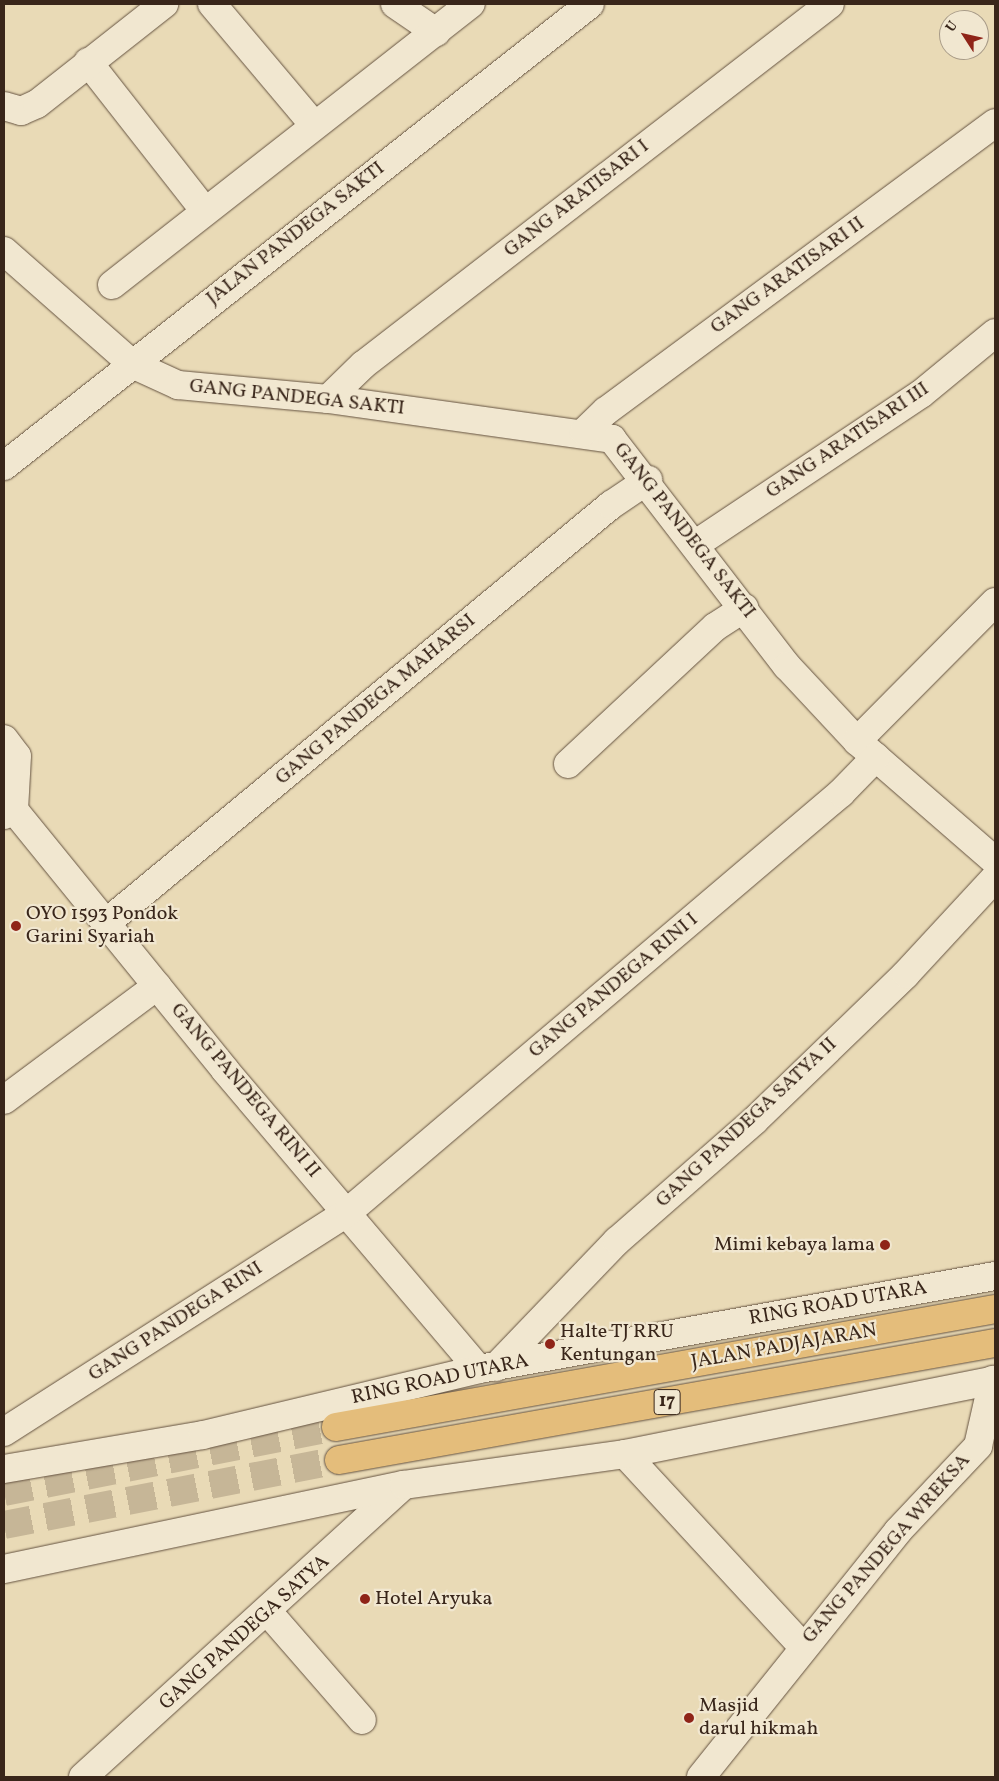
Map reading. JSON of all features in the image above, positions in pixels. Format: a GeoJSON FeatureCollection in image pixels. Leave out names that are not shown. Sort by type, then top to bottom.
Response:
{"type":"FeatureCollection","features":[{"type":"Feature","properties":{"kind":"highway","name":"JALAN PADJAJARAN"},"geometry":{"type":"LineString","coordinates":[[336,1427],[995,1309]]}},
{"type":"Feature","properties":{"kind":"highway","name":"JALAN PADJAJARAN"},"geometry":{"type":"LineString","coordinates":[[339,1460],[995,1344]]}},
{"type":"Feature","properties":{"kind":"street"},"geometry":{"type":"LineString","coordinates":[[4,106],[21,111],[37,104],[164,4]]}},
{"type":"Feature","properties":{"kind":"street"},"geometry":{"type":"LineString","coordinates":[[212,4],[314,126]]}},
{"type":"Feature","properties":{"kind":"street"},"geometry":{"type":"LineString","coordinates":[[395,4],[436,32]]}},
{"type":"Feature","properties":{"kind":"street"},"geometry":{"type":"LineString","coordinates":[[112,285],[204,210],[471,4]]}},
{"type":"Feature","properties":{"kind":"street","name":"JALAN PANDEGA SAKTI"},"geometry":{"type":"LineString","coordinates":[[4,466],[590,4]]}},
{"type":"Feature","properties":{"kind":"street","name":"GANG ARATISARI I"},"geometry":{"type":"LineString","coordinates":[[328,400],[363,365],[830,4]]}},
{"type":"Feature","properties":{"kind":"street"},"geometry":{"type":"LineString","coordinates":[[88,62],[204,210]]}},
{"type":"Feature","properties":{"kind":"street","name":"GANG ARATISARI II"},"geometry":{"type":"LineString","coordinates":[[584,432],[606,411],[995,124]]}},
{"type":"Feature","properties":{"kind":"street","name":"GANG PANDEGA SAKTI"},"geometry":{"type":"LineString","coordinates":[[4,250],[132,364],[178,385],[328,400],[584,432],[612,438],[648,480],[788,666],[867,749],[995,861]]}},
{"type":"Feature","properties":{"kind":"street","name":"GANG ARATISARI III"},"geometry":{"type":"LineString","coordinates":[[696,544],[921,394],[995,333]]}},
{"type":"Feature","properties":{"kind":"street","name":"GANG PANDEGA MAHARSI"},"geometry":{"type":"LineString","coordinates":[[106,923],[611,505],[648,480]]}},
{"type":"Feature","properties":{"kind":"street","name":"GANG PANDEGA RINI I"},"geometry":{"type":"LineString","coordinates":[[349,1211],[841,793],[867,749],[995,602]]}},
{"type":"Feature","properties":{"kind":"street"},"geometry":{"type":"LineString","coordinates":[[568,764],[715,627],[744,608]]}},
{"type":"Feature","properties":{"kind":"street","name":"GANG PANDEGA RINI II"},"geometry":{"type":"LineString","coordinates":[[4,739],[17,756],[9,813],[106,923],[157,986],[349,1211],[488,1368]]}},
{"type":"Feature","properties":{"kind":"street","name":"GANG PANDEGA SATYA II"},"geometry":{"type":"LineString","coordinates":[[488,1368],[617,1241],[754,1121],[906,974],[995,878]]}},
{"type":"Feature","properties":{"kind":"street"},"geometry":{"type":"LineString","coordinates":[[4,1100],[157,986]]}},
{"type":"Feature","properties":{"kind":"street","name":"GANG PANDEGA RINI"},"geometry":{"type":"LineString","coordinates":[[4,1432],[349,1211]]}},
{"type":"Feature","properties":{"kind":"street","name":"RING ROAD UTARA"},"geometry":{"type":"LineString","coordinates":[[4,1469],[203,1435],[488,1368],[995,1276]]}},
{"type":"Feature","properties":{"kind":"street"},"geometry":{"type":"LineString","coordinates":[[4,1569],[404,1485],[625,1454],[994,1380]]}},
{"type":"Feature","properties":{"kind":"street","name":"GANG PANDEGA WREKSA"},"geometry":{"type":"LineString","coordinates":[[700,1777],[802,1646],[898,1531],[978,1446],[994,1380]]}},
{"type":"Feature","properties":{"kind":"street"},"geometry":{"type":"LineString","coordinates":[[625,1454],[802,1646]]}},
{"type":"Feature","properties":{"kind":"street","name":"GANG PANDEGA SATYA"},"geometry":{"type":"LineString","coordinates":[[84,1777],[268,1612],[404,1485]]}},
{"type":"Feature","properties":{"kind":"street"},"geometry":{"type":"LineString","coordinates":[[268,1612],[362,1720]]}},
{"type":"Feature","properties":{"kind":"tunnel"},"geometry":{"type":"LineString","coordinates":[[4,1492],[336,1427]]}},
{"type":"Feature","properties":{"kind":"tunnel"},"geometry":{"type":"LineString","coordinates":[[4,1525],[339,1460]]}},
{"type":"Feature","properties":{"kind":"place","name":"OYO 1593 Pondok Garini Syariah"},"geometry":{"type":"Point","coordinates":[16,926]}},
{"type":"Feature","properties":{"kind":"place","name":"Mimi kebaya lama"},"geometry":{"type":"Point","coordinates":[885,1245]}},
{"type":"Feature","properties":{"kind":"place","name":"Halte TJ RRU Kentungan"},"geometry":{"type":"Point","coordinates":[550,1344]}},
{"type":"Feature","properties":{"kind":"place","name":"Hotel Aryuka"},"geometry":{"type":"Point","coordinates":[365,1599]}},
{"type":"Feature","properties":{"kind":"place","name":"Masjid darul hikmah"},"geometry":{"type":"Point","coordinates":[689,1718]}}]}
